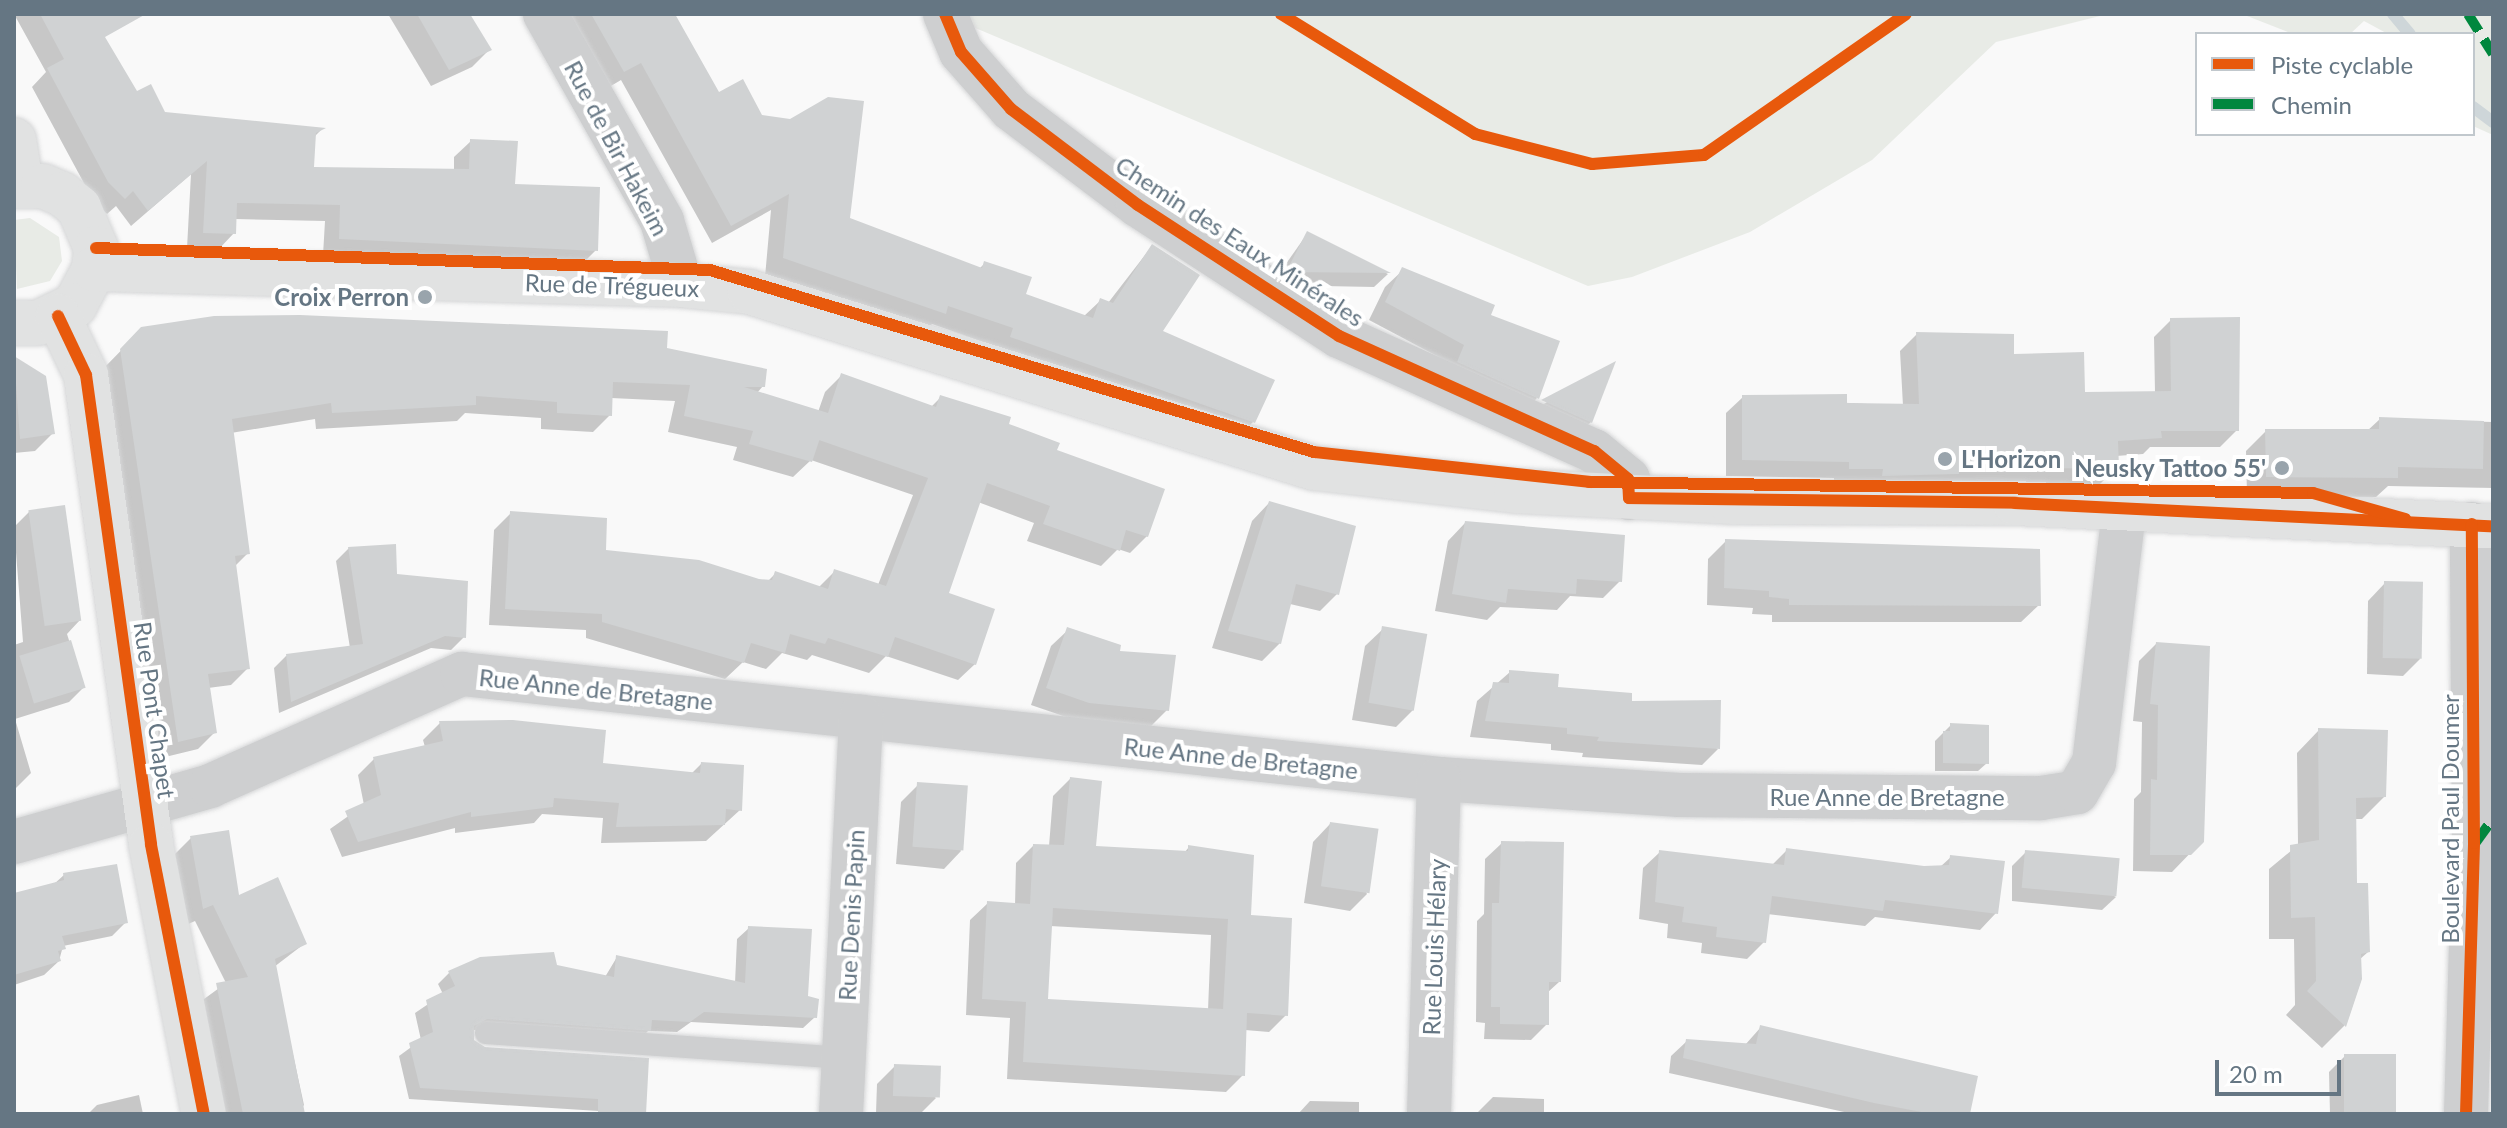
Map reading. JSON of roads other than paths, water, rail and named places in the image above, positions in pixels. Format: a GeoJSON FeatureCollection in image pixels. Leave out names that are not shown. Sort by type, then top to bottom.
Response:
{"type":"FeatureCollection","features":[{"type":"Feature","properties":{"kind":"main road"},"geometry":{"type":"LineString","coordinates":[[14,140],[18,185],[52,190],[79,208],[96,248],[94,269],[75,305],[58,316],[38,323],[14,323]]}},
{"type":"Feature","properties":{"kind":"main road","name":"Rue de Trégueux"},"geometry":{"type":"LineString","coordinates":[[94,269],[681,285],[750,292],[1314,468],[1629,498],[2015,503],[2124,512],[2482,525]]}},
{"type":"Feature","properties":{"kind":"main road","name":"Rue Pont Chapet"},"geometry":{"type":"LineString","coordinates":[[58,316],[86,375],[146,805],[204,1114]]}},
{"type":"Feature","properties":{"kind":"street","name":"Rue de Bir Hakeim"},"geometry":{"type":"LineString","coordinates":[[545,14],[662,221],[681,285]]}},
{"type":"Feature","properties":{"kind":"street","name":"Chemin des Eaux Minérales"},"geometry":{"type":"LineString","coordinates":[[945,14],[961,52],[1011,109],[1138,205],[1339,336],[1594,451],[1628,479],[1629,498]]}},
{"type":"Feature","properties":{"kind":"street","name":"Rue Anne de Bretagne"},"geometry":{"type":"LineString","coordinates":[[14,842],[210,786],[462,674],[1439,779],[1679,795],[2041,798],[2077,792],[2094,763],[2124,512]]}},
{"type":"Feature","properties":{"kind":"street","name":"Boulevard Paul Doumer"},"geometry":{"type":"LineString","coordinates":[[2466,1114],[2484,853],[2482,525]]}},
{"type":"Feature","properties":{"kind":"street","name":"Rue Denis Papin"},"geometry":{"type":"LineString","coordinates":[[841,1114],[861,717]]}},
{"type":"Feature","properties":{"kind":"street","name":"Rue Louis Hélary"},"geometry":{"type":"LineString","coordinates":[[1429,1114],[1439,779]]}},
{"type":"Feature","properties":{"kind":"street","name":"Boulevard Paul Doumer"},"geometry":{"type":"LineString","coordinates":[[2484,853],[2493,800]]}},
{"type":"Feature","properties":{"kind":"lane"},"geometry":{"type":"LineString","coordinates":[[486,1033],[844,1058]]}},
{"type":"Feature","properties":{"kind":"waterway"},"geometry":{"type":"LineString","coordinates":[[2393,14],[2408,32]]}},
{"type":"Feature","properties":{"kind":"waterway"},"geometry":{"type":"LineString","coordinates":[[2475,108],[2493,122]]}},
{"type":"Feature","properties":{"kind":"place","name":"Croix Perron"},"geometry":{"type":"Point","coordinates":[425,297]}},
{"type":"Feature","properties":{"kind":"place","name":"L'Horizon"},"geometry":{"type":"Point","coordinates":[1945,459]}},
{"type":"Feature","properties":{"kind":"place","name":"Neusky Tattoo 55'"},"geometry":{"type":"Point","coordinates":[2282,468]}}]}
